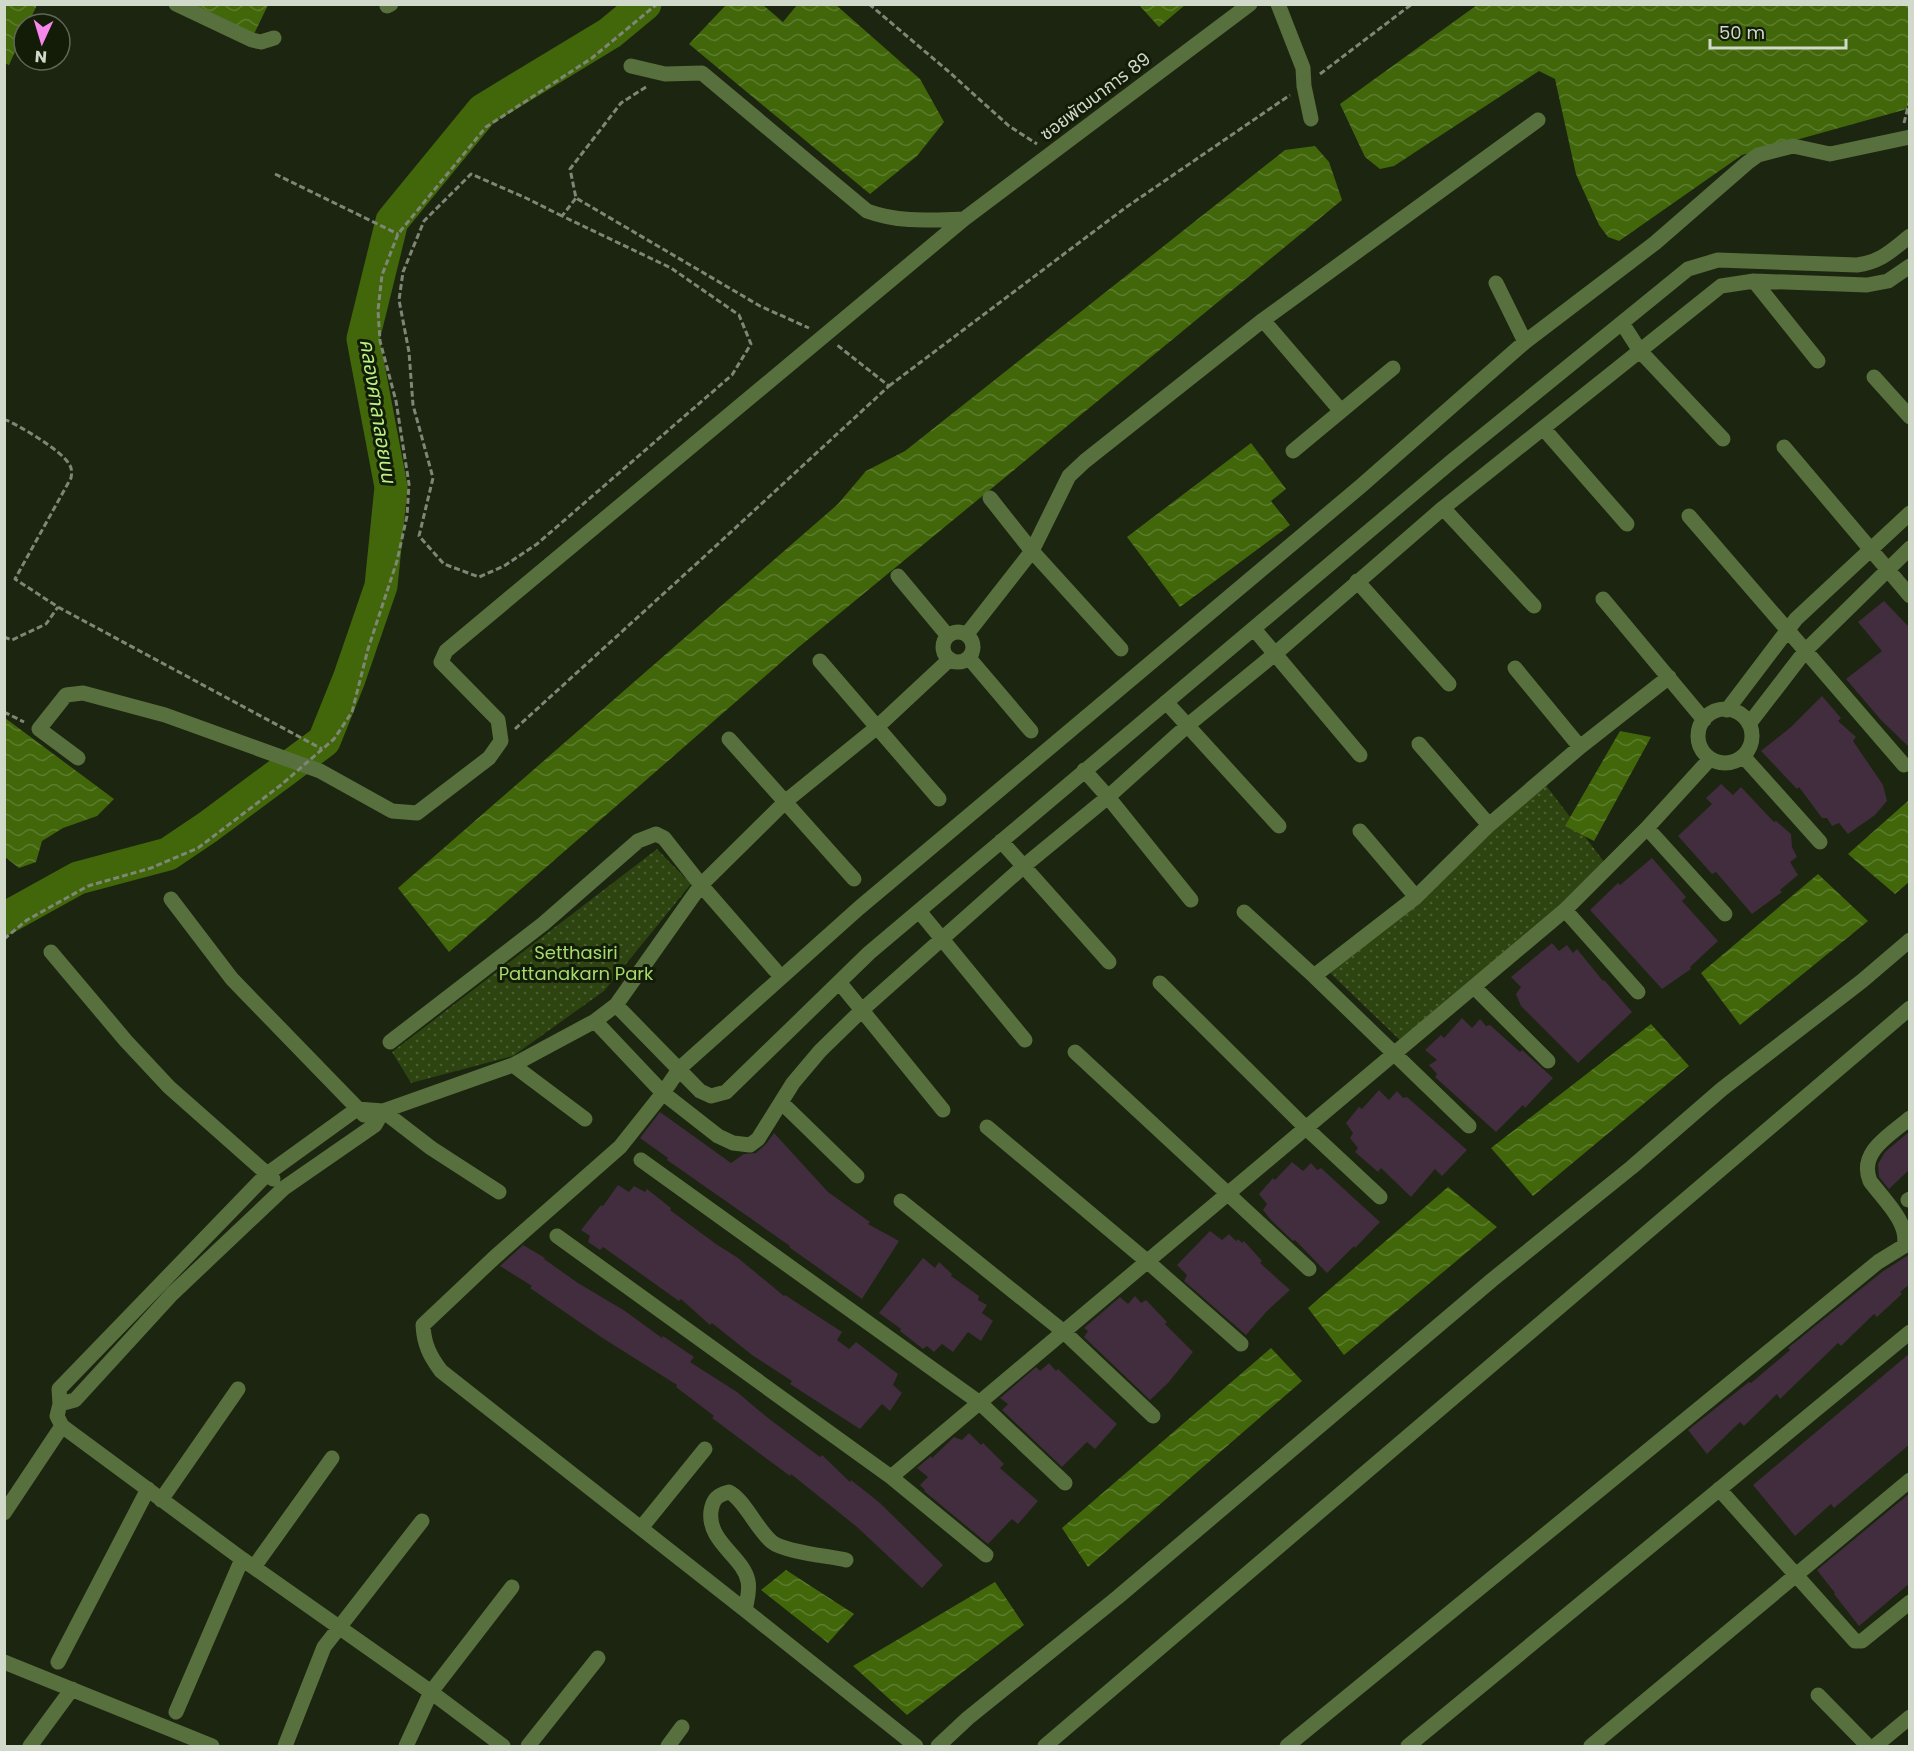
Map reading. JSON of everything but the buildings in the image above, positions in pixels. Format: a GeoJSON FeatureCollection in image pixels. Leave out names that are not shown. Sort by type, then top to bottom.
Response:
{"type":"FeatureCollection","features":[{"type":"Feature","properties":{"kind":"street"},"geometry":{"type":"LineString","coordinates":[[176,4],[252,40],[261,42],[274,38]]}},
{"type":"Feature","properties":{"kind":"street","name":"ซอยพัฒนาการ 89"},"geometry":{"type":"LineString","coordinates":[[501,741],[498,720],[441,662],[446,651],[964,219],[1250,4]]}},
{"type":"Feature","properties":{"kind":"street"},"geometry":{"type":"LineString","coordinates":[[1278,4],[1303,68],[1304,86],[1311,119]]}},
{"type":"Feature","properties":{"kind":"street"},"geometry":{"type":"LineString","coordinates":[[631,66],[665,74],[702,74],[867,211],[883,217],[914,221],[964,219]]}},
{"type":"Feature","properties":{"kind":"street"},"geometry":{"type":"LineString","coordinates":[[967,634],[1032,551],[1069,476],[1085,461],[1263,320],[1538,120]]}},
{"type":"Feature","properties":{"kind":"street"},"geometry":{"type":"LineString","coordinates":[[916,1746],[441,1371],[424,1343],[423,1325],[495,1257],[620,1147],[680,1068],[860,908],[1361,486],[1525,342],[1655,243],[1731,175],[1758,155],[1793,146],[1830,154],[1905,138]]}},
{"type":"Feature","properties":{"kind":"street"},"geometry":{"type":"LineString","coordinates":[[616,1005],[700,1091],[711,1096],[726,1092],[839,982],[919,911],[1452,461],[1688,269],[1718,260],[1857,265],[1872,263],[1910,236]]}},
{"type":"Feature","properties":{"kind":"street"},"geometry":{"type":"LineString","coordinates":[[594,1021],[663,1093],[718,1136],[733,1143],[750,1145],[758,1139],[793,1083],[820,1051],[862,1010],[1024,866],[1108,797],[1188,724],[1276,653],[1443,508],[1720,286],[1754,281],[1867,285],[1888,281],[1909,268]]}},
{"type":"Feature","properties":{"kind":"street"},"geometry":{"type":"LineString","coordinates":[[1754,281],[1818,361]]}},
{"type":"Feature","properties":{"kind":"street"},"geometry":{"type":"LineString","coordinates":[[1496,283],[1525,342]]}},
{"type":"Feature","properties":{"kind":"street"},"geometry":{"type":"LineString","coordinates":[[1263,320],[1341,411]]}},
{"type":"Feature","properties":{"kind":"street"},"geometry":{"type":"LineString","coordinates":[[1622,323],[1640,351],[1723,439]]}},
{"type":"Feature","properties":{"kind":"street"},"geometry":{"type":"LineString","coordinates":[[1293,450],[1393,368]]}},
{"type":"Feature","properties":{"kind":"street"},"geometry":{"type":"LineString","coordinates":[[1874,377],[1910,417]]}},
{"type":"Feature","properties":{"kind":"street"},"geometry":{"type":"LineString","coordinates":[[1543,428],[1627,524]]}},
{"type":"Feature","properties":{"kind":"street"},"geometry":{"type":"LineString","coordinates":[[1784,447],[1910,596]]}},
{"type":"Feature","properties":{"kind":"street"},"geometry":{"type":"LineString","coordinates":[[990,498],[1032,551],[1121,649]]}},
{"type":"Feature","properties":{"kind":"street"},"geometry":{"type":"LineString","coordinates":[[1443,508],[1534,606]]}},
{"type":"Feature","properties":{"kind":"street"},"geometry":{"type":"LineString","coordinates":[[1727,710],[1796,619],[1910,513]]}},
{"type":"Feature","properties":{"kind":"street"},"geometry":{"type":"LineString","coordinates":[[1689,516],[1904,765]]}},
{"type":"Feature","properties":{"kind":"street"},"geometry":{"type":"LineString","coordinates":[[1749,724],[1806,650],[1910,548]]}},
{"type":"Feature","properties":{"kind":"street"},"geometry":{"type":"LineString","coordinates":[[898,576],[948,636]]}},
{"type":"Feature","properties":{"kind":"street"},"geometry":{"type":"LineString","coordinates":[[1357,581],[1449,684]]}},
{"type":"Feature","properties":{"kind":"street"},"geometry":{"type":"LineString","coordinates":[[1603,599],[1704,720]]}},
{"type":"Feature","properties":{"kind":"street"},"geometry":{"type":"LineString","coordinates":[[1254,628],[1360,755]]}},
{"type":"Feature","properties":{"kind":"street"},"geometry":{"type":"LineString","coordinates":[[954,632],[967,634],[974,646],[969,658],[956,662],[950,659],[943,648],[944,641],[954,632]]}},
{"type":"Feature","properties":{"kind":"street"},"geometry":{"type":"LineString","coordinates":[[969,658],[1030,731]]}},
{"type":"Feature","properties":{"kind":"street"},"geometry":{"type":"LineString","coordinates":[[503,1746],[62,1426],[57,1416],[60,1404],[59,1389],[267,1174],[357,1109],[383,1111],[513,1065],[594,1021],[616,1005],[701,885],[786,801],[876,728],[950,659]]}},
{"type":"Feature","properties":{"kind":"street"},"geometry":{"type":"LineString","coordinates":[[820,661],[939,799]]}},
{"type":"Feature","properties":{"kind":"street"},"geometry":{"type":"LineString","coordinates":[[1515,668],[1580,747]]}},
{"type":"Feature","properties":{"kind":"street"},"geometry":{"type":"LineString","coordinates":[[1314,976],[1416,897],[1489,825],[1580,747],[1669,677]]}},
{"type":"Feature","properties":{"kind":"street"},"geometry":{"type":"LineString","coordinates":[[78,758],[39,729],[66,695],[83,693],[165,715],[320,771],[392,811],[417,813],[489,758],[501,741]]}},
{"type":"Feature","properties":{"kind":"street"},"geometry":{"type":"LineString","coordinates":[[1166,702],[1280,826]]}},
{"type":"Feature","properties":{"kind":"street"},"geometry":{"type":"LineString","coordinates":[[1719,710],[1736,712],[1749,724],[1752,732],[1752,741],[1743,756],[1727,763],[1710,759],[1700,745],[1698,736],[1704,720],[1719,710]]}},
{"type":"Feature","properties":{"kind":"street"},"geometry":{"type":"LineString","coordinates":[[729,739],[854,879]]}},
{"type":"Feature","properties":{"kind":"street"},"geometry":{"type":"LineString","coordinates":[[1419,744],[1489,825]]}},
{"type":"Feature","properties":{"kind":"street"},"geometry":{"type":"LineString","coordinates":[[1743,756],[1820,842]]}},
{"type":"Feature","properties":{"kind":"street"},"geometry":{"type":"LineString","coordinates":[[891,1477],[1565,910],[1647,828],[1710,759]]}},
{"type":"Feature","properties":{"kind":"street"},"geometry":{"type":"LineString","coordinates":[[1084,770],[1191,900]]}},
{"type":"Feature","properties":{"kind":"street"},"geometry":{"type":"LineString","coordinates":[[1647,828],[1725,914]]}},
{"type":"Feature","properties":{"kind":"street"},"geometry":{"type":"LineString","coordinates":[[1360,831],[1416,897]]}},
{"type":"Feature","properties":{"kind":"street"},"geometry":{"type":"LineString","coordinates":[[390,1042],[543,924],[638,841],[656,834],[664,838],[701,885],[775,970]]}},
{"type":"Feature","properties":{"kind":"street"},"geometry":{"type":"LineString","coordinates":[[1001,841],[1110,962]]}},
{"type":"Feature","properties":{"kind":"street"},"geometry":{"type":"LineString","coordinates":[[171,898],[232,979],[375,1125]]}},
{"type":"Feature","properties":{"kind":"street"},"geometry":{"type":"LineString","coordinates":[[1565,910],[1638,992]]}},
{"type":"Feature","properties":{"kind":"street"},"geometry":{"type":"LineString","coordinates":[[919,911],[1025,1040]]}},
{"type":"Feature","properties":{"kind":"street"},"geometry":{"type":"LineString","coordinates":[[1245,912],[1469,1126]]}},
{"type":"Feature","properties":{"kind":"street"},"geometry":{"type":"LineString","coordinates":[[938,1746],[968,1718],[1118,1597],[1492,1280],[1632,1167],[1722,1089],[1862,981],[1910,940]]}},
{"type":"Feature","properties":{"kind":"street"},"geometry":{"type":"LineString","coordinates":[[51,952],[126,1041],[169,1087],[284,1188]]}},
{"type":"Feature","properties":{"kind":"street"},"geometry":{"type":"LineString","coordinates":[[839,982],[943,1110]]}},
{"type":"Feature","properties":{"kind":"street"},"geometry":{"type":"LineString","coordinates":[[1160,983],[1305,1127],[1380,1197]]}},
{"type":"Feature","properties":{"kind":"street"},"geometry":{"type":"LineString","coordinates":[[1475,988],[1548,1061]]}},
{"type":"Feature","properties":{"kind":"street"},"geometry":{"type":"LineString","coordinates":[[1045,1746],[1910,1008]]}},
{"type":"Feature","properties":{"kind":"street"},"geometry":{"type":"LineString","coordinates":[[1075,1052],[1309,1269]]}},
{"type":"Feature","properties":{"kind":"street"},"geometry":{"type":"LineString","coordinates":[[513,1065],[585,1119]]}},
{"type":"Feature","properties":{"kind":"street"},"geometry":{"type":"LineString","coordinates":[[782,1102],[857,1176]]}},
{"type":"Feature","properties":{"kind":"street"},"geometry":{"type":"LineString","coordinates":[[60,1404],[75,1400],[172,1294],[284,1188],[375,1125],[383,1111]]}},
{"type":"Feature","properties":{"kind":"street"},"geometry":{"type":"LineString","coordinates":[[383,1111],[431,1148],[499,1192]]}},
{"type":"Feature","properties":{"kind":"street"},"geometry":{"type":"LineString","coordinates":[[1287,1746],[1869,1270],[1904,1246],[1906,1238],[1902,1224],[1870,1181],[1867,1164],[1871,1152],[1910,1118]]}},
{"type":"Feature","properties":{"kind":"street"},"geometry":{"type":"LineString","coordinates":[[987,1127],[1148,1262],[1241,1344]]}},
{"type":"Feature","properties":{"kind":"street"},"geometry":{"type":"LineString","coordinates":[[641,1161],[980,1403],[1065,1483]]}},
{"type":"Feature","properties":{"kind":"street"},"geometry":{"type":"LineString","coordinates":[[901,1201],[1064,1332],[1153,1416]]}},
{"type":"Feature","properties":{"kind":"street"},"geometry":{"type":"LineString","coordinates":[[557,1236],[891,1477],[986,1555]]}},
{"type":"Feature","properties":{"kind":"street"},"geometry":{"type":"LineString","coordinates":[[1408,1746],[1910,1332]]}},
{"type":"Feature","properties":{"kind":"street"},"geometry":{"type":"LineString","coordinates":[[161,1500],[238,1389]]}},
{"type":"Feature","properties":{"kind":"street"},"geometry":{"type":"LineString","coordinates":[[4,1513],[62,1426]]}},
{"type":"Feature","properties":{"kind":"street"},"geometry":{"type":"LineString","coordinates":[[641,1528],[705,1449]]}},
{"type":"Feature","properties":{"kind":"street"},"geometry":{"type":"LineString","coordinates":[[176,1712],[248,1563],[332,1458]]}},
{"type":"Feature","properties":{"kind":"street"},"geometry":{"type":"LineString","coordinates":[[1591,1746],[1910,1480]]}},
{"type":"Feature","properties":{"kind":"street"},"geometry":{"type":"LineString","coordinates":[[58,1662],[148,1489]]}},
{"type":"Feature","properties":{"kind":"street"},"geometry":{"type":"LineString","coordinates":[[1719,1489],[1852,1639],[1862,1641],[1910,1602]]}},
{"type":"Feature","properties":{"kind":"street"},"geometry":{"type":"LineString","coordinates":[[745,1610],[748,1581],[712,1529],[713,1502],[719,1495],[729,1492],[736,1496],[759,1528],[774,1544],[787,1549],[846,1560]]}},
{"type":"Feature","properties":{"kind":"street"},"geometry":{"type":"LineString","coordinates":[[285,1746],[324,1647],[422,1521]]}},
{"type":"Feature","properties":{"kind":"street"},"geometry":{"type":"LineString","coordinates":[[406,1746],[431,1692],[512,1587]]}},
{"type":"Feature","properties":{"kind":"street"},"geometry":{"type":"LineString","coordinates":[[528,1746],[598,1658]]}},
{"type":"Feature","properties":{"kind":"street"},"geometry":{"type":"LineString","coordinates":[[4,1662],[212,1746]]}},
{"type":"Feature","properties":{"kind":"street"},"geometry":{"type":"LineString","coordinates":[[30,1746],[72,1689]]}},
{"type":"Feature","properties":{"kind":"street"},"geometry":{"type":"LineString","coordinates":[[1818,1695],[1868,1746]]}},
{"type":"Feature","properties":{"kind":"street"},"geometry":{"type":"LineString","coordinates":[[1875,1746],[1910,1717]]}},
{"type":"Feature","properties":{"kind":"street"},"geometry":{"type":"LineString","coordinates":[[668,1746],[682,1727]]}},
{"type":"Feature","properties":{"kind":"path"},"geometry":{"type":"LineString","coordinates":[[4,939],[27,921],[88,886],[151,868],[198,848],[305,766],[334,739],[352,712],[368,649],[397,561],[407,516],[409,484],[396,401],[380,341],[378,310],[382,275],[398,234],[486,127],[591,58],[657,4]]}},
{"type":"Feature","properties":{"kind":"path"},"geometry":{"type":"LineString","coordinates":[[869,4],[1009,126],[1052,153]]}},
{"type":"Feature","properties":{"kind":"path"},"geometry":{"type":"LineString","coordinates":[[501,741],[889,386],[1125,208],[1304,86],[1412,4]]}},
{"type":"Feature","properties":{"kind":"path"},"geometry":{"type":"LineString","coordinates":[[665,74],[621,104],[570,169],[576,198],[760,306],[825,335],[889,386]]}},
{"type":"Feature","properties":{"kind":"path"},"geometry":{"type":"LineString","coordinates":[[1905,138],[1910,99]]}},
{"type":"Feature","properties":{"kind":"path"},"geometry":{"type":"LineString","coordinates":[[275,174],[398,234]]}},
{"type":"Feature","properties":{"kind":"path"},"geometry":{"type":"LineString","coordinates":[[471,174],[562,216],[671,268],[739,315],[752,344],[732,375],[537,544],[504,566],[479,577],[444,564],[419,536],[433,478],[413,405],[409,352],[399,300],[404,272],[424,221],[471,174]]}},
{"type":"Feature","properties":{"kind":"path"},"geometry":{"type":"LineString","coordinates":[[562,216],[576,198]]}},
{"type":"Feature","properties":{"kind":"path"},"geometry":{"type":"LineString","coordinates":[[4,418],[68,461],[72,470],[71,478],[15,579],[58,607],[322,749]]}},
{"type":"Feature","properties":{"kind":"path"},"geometry":{"type":"LineString","coordinates":[[4,637],[12,640],[46,624],[58,607]]}},
{"type":"Feature","properties":{"kind":"path"},"geometry":{"type":"LineString","coordinates":[[4,712],[39,729]]}},
{"type":"Feature","properties":{"kind":"green space"},"geometry":{"type":"Polygon","coordinates":[[[1545,784],[1608,867],[1405,1045],[1325,968],[1545,784]]]}},
{"type":"Feature","properties":{"kind":"green space","name":"Setthasiri Pattanakarn Park"},"geometry":{"type":"Polygon","coordinates":[[[657,849],[691,884],[604,991],[513,1056],[411,1083],[392,1052],[657,849]]]}},
{"type":"Feature","properties":{"kind":"water"},"geometry":{"type":"Polygon","coordinates":[[[5,4],[37,5],[34,12],[12,12],[12,58],[9,65],[5,63],[5,4]]]}},
{"type":"Feature","properties":{"kind":"water"},"geometry":{"type":"Polygon","coordinates":[[[193,5],[268,5],[254,34],[193,5]]]}},
{"type":"Feature","properties":{"kind":"water"},"geometry":{"type":"Polygon","coordinates":[[[726,5],[763,5],[783,22],[797,5],[836,5],[920,79],[944,122],[917,156],[870,194],[689,44],[726,5]]]}},
{"type":"Feature","properties":{"kind":"water"},"geometry":{"type":"Polygon","coordinates":[[[1139,5],[1185,5],[1159,27],[1139,5]]]}},
{"type":"Feature","properties":{"kind":"water"},"geometry":{"type":"Polygon","coordinates":[[[1477,5],[1909,5],[1910,88],[1907,109],[1742,155],[1619,241],[1608,237],[1599,225],[1576,174],[1555,79],[1539,71],[1394,166],[1380,169],[1365,157],[1340,104],[1477,5]]]}},
{"type":"Feature","properties":{"kind":"water"},"geometry":{"type":"Polygon","coordinates":[[[1315,146],[1329,162],[1342,200],[794,651],[449,952],[398,888],[838,504],[866,471],[905,451],[1285,150],[1315,146]]]}},
{"type":"Feature","properties":{"kind":"water"},"geometry":{"type":"Polygon","coordinates":[[[1251,443],[1286,489],[1271,501],[1290,525],[1180,607],[1127,537],[1251,443]]]}},
{"type":"Feature","properties":{"kind":"water"},"geometry":{"type":"Polygon","coordinates":[[[5,718],[114,799],[97,816],[63,828],[42,841],[36,862],[19,868],[5,857],[5,718]]]}},
{"type":"Feature","properties":{"kind":"water"},"geometry":{"type":"Polygon","coordinates":[[[1620,731],[1651,737],[1594,841],[1565,826],[1620,731]]]}},
{"type":"Feature","properties":{"kind":"water"},"geometry":{"type":"Polygon","coordinates":[[[1909,800],[1909,882],[1895,894],[1848,854],[1909,800]]]}},
{"type":"Feature","properties":{"kind":"water"},"geometry":{"type":"Polygon","coordinates":[[[1818,874],[1868,921],[1740,1025],[1701,973],[1818,874]]]}},
{"type":"Feature","properties":{"kind":"water"},"geometry":{"type":"Polygon","coordinates":[[[1651,1024],[1689,1066],[1533,1196],[1491,1148],[1651,1024]]]}},
{"type":"Feature","properties":{"kind":"water"},"geometry":{"type":"Polygon","coordinates":[[[1448,1187],[1497,1227],[1344,1355],[1308,1308],[1448,1187]]]}},
{"type":"Feature","properties":{"kind":"water"},"geometry":{"type":"Polygon","coordinates":[[[1271,1348],[1302,1381],[1088,1567],[1062,1528],[1271,1348]]]}},
{"type":"Feature","properties":{"kind":"water"},"geometry":{"type":"Polygon","coordinates":[[[786,1570],[854,1614],[828,1643],[761,1590],[786,1570]]]}},
{"type":"Feature","properties":{"kind":"water"},"geometry":{"type":"Polygon","coordinates":[[[995,1582],[1024,1625],[907,1715],[853,1666],[995,1582]]]}},
{"type":"Feature","properties":{"kind":"waterway","name":"คลองศาลาลอยบน"},"geometry":{"type":"LineString","coordinates":[[4,919],[78,878],[168,854],[324,741],[349,679],[381,586],[391,487],[363,339],[392,221],[483,110],[610,33],[645,4]]}}]}
